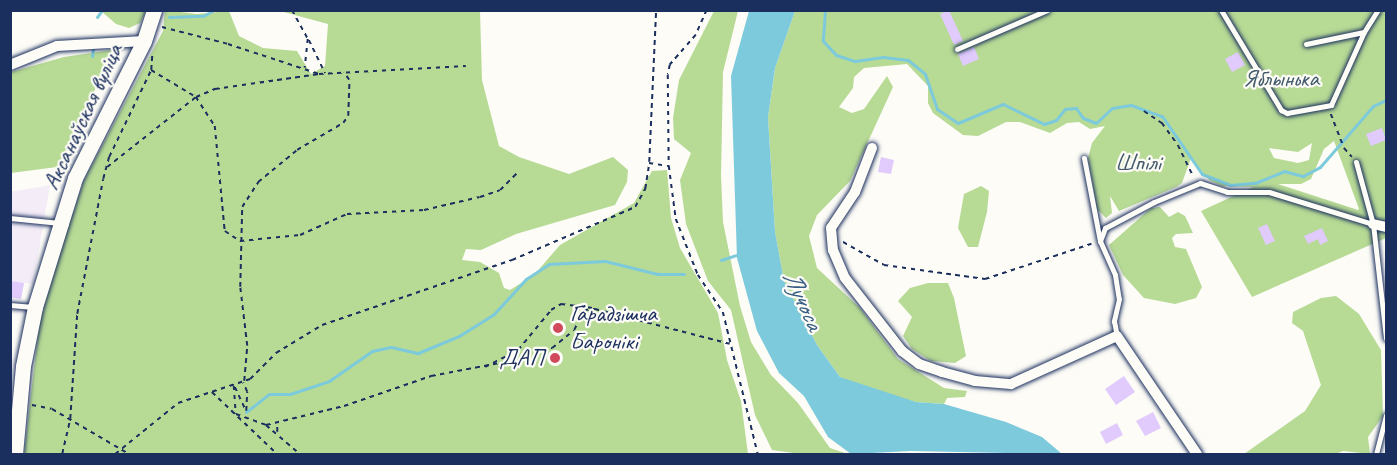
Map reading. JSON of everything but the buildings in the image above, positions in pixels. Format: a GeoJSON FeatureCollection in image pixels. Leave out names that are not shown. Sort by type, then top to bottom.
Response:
{"type":"FeatureCollection","features":[{"type":"Feature","properties":{"kind":"street","name":"Аксанаўская вуліца"},"geometry":{"type":"LineString","coordinates":[[15,454],[14,402],[35,307],[75,178],[148,45],[152,17]]}},
{"type":"Feature","properties":{"kind":"street"},"geometry":{"type":"LineString","coordinates":[[10,66],[57,46],[148,45]]}},
{"type":"Feature","properties":{"kind":"street"},"geometry":{"type":"LineString","coordinates":[[872,148],[860,182],[831,233],[832,250],[845,278],[902,351],[919,364],[942,372],[975,381],[1011,384],[1117,336],[1197,454]]}},
{"type":"Feature","properties":{"kind":"street"},"geometry":{"type":"LineString","coordinates":[[1373,224],[1386,227]]}},
{"type":"Feature","properties":{"kind":"lane"},"geometry":{"type":"LineString","coordinates":[[957,49],[1047,10]]}},
{"type":"Feature","properties":{"kind":"lane"},"geometry":{"type":"LineString","coordinates":[[1221,10],[1281,110],[1287,113],[1331,105],[1364,32],[1378,10]]}},
{"type":"Feature","properties":{"kind":"lane"},"geometry":{"type":"LineString","coordinates":[[1306,44],[1364,32]]}},
{"type":"Feature","properties":{"kind":"lane"},"geometry":{"type":"LineString","coordinates":[[1084,158],[1100,241],[1115,275],[1119,299],[1114,321],[1117,336]]}},
{"type":"Feature","properties":{"kind":"lane"},"geometry":{"type":"LineString","coordinates":[[1356,162],[1373,224],[1386,338]]}},
{"type":"Feature","properties":{"kind":"lane"},"geometry":{"type":"LineString","coordinates":[[1100,241],[1105,228],[1154,202],[1200,183],[1227,192],[1269,192],[1373,224]]}},
{"type":"Feature","properties":{"kind":"lane"},"geometry":{"type":"LineString","coordinates":[[10,218],[61,223]]}},
{"type":"Feature","properties":{"kind":"lane"},"geometry":{"type":"LineString","coordinates":[[10,305],[35,307]]}},
{"type":"Feature","properties":{"kind":"lane"},"geometry":{"type":"LineString","coordinates":[[1376,454],[1386,415]]}},
{"type":"Feature","properties":{"kind":"path"},"geometry":{"type":"LineString","coordinates":[[292,10],[326,74]]}},
{"type":"Feature","properties":{"kind":"path"},"geometry":{"type":"LineString","coordinates":[[115,454],[178,403],[243,382],[276,353],[322,326],[512,260],[635,207],[645,189],[649,163],[656,10]]}},
{"type":"Feature","properties":{"kind":"path"},"geometry":{"type":"LineString","coordinates":[[707,10],[696,35],[670,65],[668,75],[669,166],[676,219],[698,275],[723,312],[758,454]]}},
{"type":"Feature","properties":{"kind":"path"},"geometry":{"type":"LineString","coordinates":[[152,17],[319,74]]}},
{"type":"Feature","properties":{"kind":"path"},"geometry":{"type":"LineString","coordinates":[[305,69],[308,39]]}},
{"type":"Feature","properties":{"kind":"path"},"geometry":{"type":"LineString","coordinates":[[62,454],[70,419],[78,314],[106,168],[151,70],[148,45]]}},
{"type":"Feature","properties":{"kind":"path"},"geometry":{"type":"LineString","coordinates":[[106,168],[196,97],[268,79],[466,66]]}},
{"type":"Feature","properties":{"kind":"path"},"geometry":{"type":"LineString","coordinates":[[151,70],[196,97],[215,126],[225,231],[240,241],[300,235],[348,214],[424,210],[480,197],[500,190],[517,173]]}},
{"type":"Feature","properties":{"kind":"path"},"geometry":{"type":"LineString","coordinates":[[234,386],[246,411],[247,392],[243,382],[247,346],[240,241],[242,207],[258,182],[297,150],[343,123],[348,116],[349,80],[344,73]]}},
{"type":"Feature","properties":{"kind":"path"},"geometry":{"type":"LineString","coordinates":[[1331,105],[1331,120],[1338,136],[1344,148],[1356,162]]}},
{"type":"Feature","properties":{"kind":"path"},"geometry":{"type":"LineString","coordinates":[[1144,111],[1162,123],[1200,183]]}},
{"type":"Feature","properties":{"kind":"path"},"geometry":{"type":"LineString","coordinates":[[649,163],[669,166]]}},
{"type":"Feature","properties":{"kind":"path"},"geometry":{"type":"LineString","coordinates":[[831,233],[884,265],[910,272],[933,270],[962,278],[985,279],[1100,241]]}},
{"type":"Feature","properties":{"kind":"path"},"geometry":{"type":"LineString","coordinates":[[481,368],[518,350],[551,310],[561,304],[595,309],[730,344]]}},
{"type":"Feature","properties":{"kind":"path"},"geometry":{"type":"LineString","coordinates":[[266,425],[344,406],[431,376],[481,368],[552,348],[574,330],[579,314],[595,309]]}},
{"type":"Feature","properties":{"kind":"path"},"geometry":{"type":"LineString","coordinates":[[234,386],[236,414]]}},
{"type":"Feature","properties":{"kind":"path"},"geometry":{"type":"LineString","coordinates":[[211,392],[277,454]]}},
{"type":"Feature","properties":{"kind":"path"},"geometry":{"type":"LineString","coordinates":[[14,402],[52,409],[129,454]]}},
{"type":"Feature","properties":{"kind":"path"},"geometry":{"type":"LineString","coordinates":[[236,414],[266,425],[300,454]]}},
{"type":"Feature","properties":{"kind":"path"},"geometry":{"type":"LineString","coordinates":[[277,423],[277,433]]}},
{"type":"Feature","properties":{"kind":"shaded area"},"geometry":{"type":"Polygon","coordinates":[[[50,185],[33,284],[24,283],[21,299],[14,298],[10,303],[10,192],[50,185]]]}},
{"type":"Feature","properties":{"kind":"green space"},"geometry":{"type":"Polygon","coordinates":[[[165,10],[197,14],[229,11],[239,36],[263,48],[297,51],[311,74],[325,66],[328,24],[280,11],[480,11],[482,80],[499,146],[519,157],[569,174],[613,157],[628,170],[627,182],[615,205],[516,234],[481,250],[466,249],[462,260],[480,262],[499,273],[504,288],[510,290],[534,275],[560,245],[634,203],[652,171],[667,170],[671,218],[680,248],[718,313],[727,360],[741,401],[748,454],[24,454],[41,309],[84,180],[163,31],[165,10]]]}},
{"type":"Feature","properties":{"kind":"green space"},"geometry":{"type":"Polygon","coordinates":[[[101,11],[146,11],[140,23],[129,28],[116,24],[101,11]]]}},
{"type":"Feature","properties":{"kind":"green space"},"geometry":{"type":"Polygon","coordinates":[[[714,11],[738,11],[723,72],[721,176],[723,222],[740,306],[751,342],[771,375],[798,403],[830,448],[848,454],[801,454],[772,450],[755,415],[731,310],[708,281],[686,224],[680,180],[691,153],[674,139],[673,118],[679,80],[714,11]]]}},
{"type":"Feature","properties":{"kind":"green space","name":"Яблынька"},"geometry":{"type":"Polygon","coordinates":[[[795,11],[1386,11],[1386,238],[1252,297],[1201,211],[1253,187],[1222,186],[1209,180],[1191,158],[1182,183],[1176,187],[1119,211],[1110,196],[1112,213],[1106,218],[1097,209],[1088,158],[1092,143],[1105,126],[1090,129],[1079,122],[1067,123],[1050,133],[1020,122],[1006,122],[978,136],[963,135],[933,113],[928,103],[928,86],[907,64],[864,68],[854,77],[853,88],[839,107],[852,113],[864,109],[887,76],[893,87],[850,181],[817,215],[809,236],[817,268],[860,308],[898,359],[944,388],[967,391],[965,397],[947,398],[944,404],[916,402],[874,391],[840,377],[817,345],[784,281],[775,232],[768,117],[775,68],[795,11]],[[1334,141],[1324,149],[1311,179],[1301,184],[1278,184],[1358,210],[1359,209],[1334,141]],[[1312,143],[1298,152],[1269,148],[1274,158],[1298,163],[1309,160],[1312,143]]]}},
{"type":"Feature","properties":{"kind":"green space"},"geometry":{"type":"Polygon","coordinates":[[[111,50],[114,62],[96,87],[77,135],[57,167],[11,173],[11,72],[64,57],[111,50]]]}},
{"type":"Feature","properties":{"kind":"green space"},"geometry":{"type":"Polygon","coordinates":[[[981,186],[989,191],[987,212],[978,247],[968,247],[958,228],[964,194],[981,186]]]}},
{"type":"Feature","properties":{"kind":"green space"},"geometry":{"type":"Polygon","coordinates":[[[1160,207],[1169,217],[1178,212],[1185,216],[1193,233],[1176,234],[1172,238],[1175,247],[1186,249],[1202,287],[1196,298],[1175,304],[1144,298],[1123,275],[1109,245],[1151,208],[1160,207]]]}},
{"type":"Feature","properties":{"kind":"green space"},"geometry":{"type":"Polygon","coordinates":[[[928,283],[948,283],[954,298],[966,356],[955,363],[931,361],[912,349],[903,336],[912,317],[898,301],[910,288],[928,283]]]}},
{"type":"Feature","properties":{"kind":"green space"},"geometry":{"type":"Polygon","coordinates":[[[1336,296],[1359,314],[1381,350],[1383,416],[1368,437],[1370,454],[1343,451],[1336,454],[1244,454],[1305,411],[1321,385],[1303,331],[1292,323],[1293,312],[1321,298],[1336,296]]]}},
{"type":"Feature","properties":{"kind":"water"},"geometry":{"type":"Polygon","coordinates":[[[749,11],[795,11],[775,68],[768,117],[775,232],[784,281],[817,345],[840,377],[916,402],[944,404],[1006,422],[1042,437],[1062,454],[911,451],[851,454],[828,437],[804,396],[779,373],[757,331],[737,258],[731,76],[749,11]]]}},
{"type":"Feature","properties":{"kind":"waterway"},"geometry":{"type":"LineString","coordinates":[[97,17],[102,10]]}},
{"type":"Feature","properties":{"kind":"waterway"},"geometry":{"type":"LineString","coordinates":[[169,17],[203,16],[214,10]]}},
{"type":"Feature","properties":{"kind":"waterway"},"geometry":{"type":"LineString","coordinates":[[825,10],[823,41],[836,55],[855,61],[883,57],[908,60],[925,74],[937,109],[958,123],[1003,104],[1044,124],[1056,120],[1065,109],[1076,108],[1083,118],[1096,123],[1112,108],[1131,105],[1162,116],[1202,174],[1230,185],[1255,183],[1284,171],[1303,176],[1320,167],[1373,106],[1386,100]]}},
{"type":"Feature","properties":{"kind":"waterway"},"geometry":{"type":"LineString","coordinates":[[92,56],[93,49]]}},
{"type":"Feature","properties":{"kind":"waterway"},"geometry":{"type":"LineString","coordinates":[[721,260],[739,254]]}},
{"type":"Feature","properties":{"kind":"waterway"},"geometry":{"type":"LineString","coordinates":[[246,412],[269,394],[290,394],[329,381],[372,351],[391,347],[418,353],[459,336],[493,315],[526,279],[549,264],[605,261],[657,274],[684,274]]}},
{"type":"Feature","properties":{"kind":"place","name":"Гарадзішча Баронікі"},"geometry":{"type":"Point","coordinates":[558,328]}},
{"type":"Feature","properties":{"kind":"place","name":"ДАП"},"geometry":{"type":"Point","coordinates":[555,358]}},
{"type":"Feature","properties":{"kind":"park label","name":"Шпілі"},"geometry":{"type":"Point","coordinates":[1138,163]}},
{"type":"Feature","properties":{"kind":"water label","name":"Лучоса"},"geometry":{"type":"Point","coordinates":[803,300]}}]}
